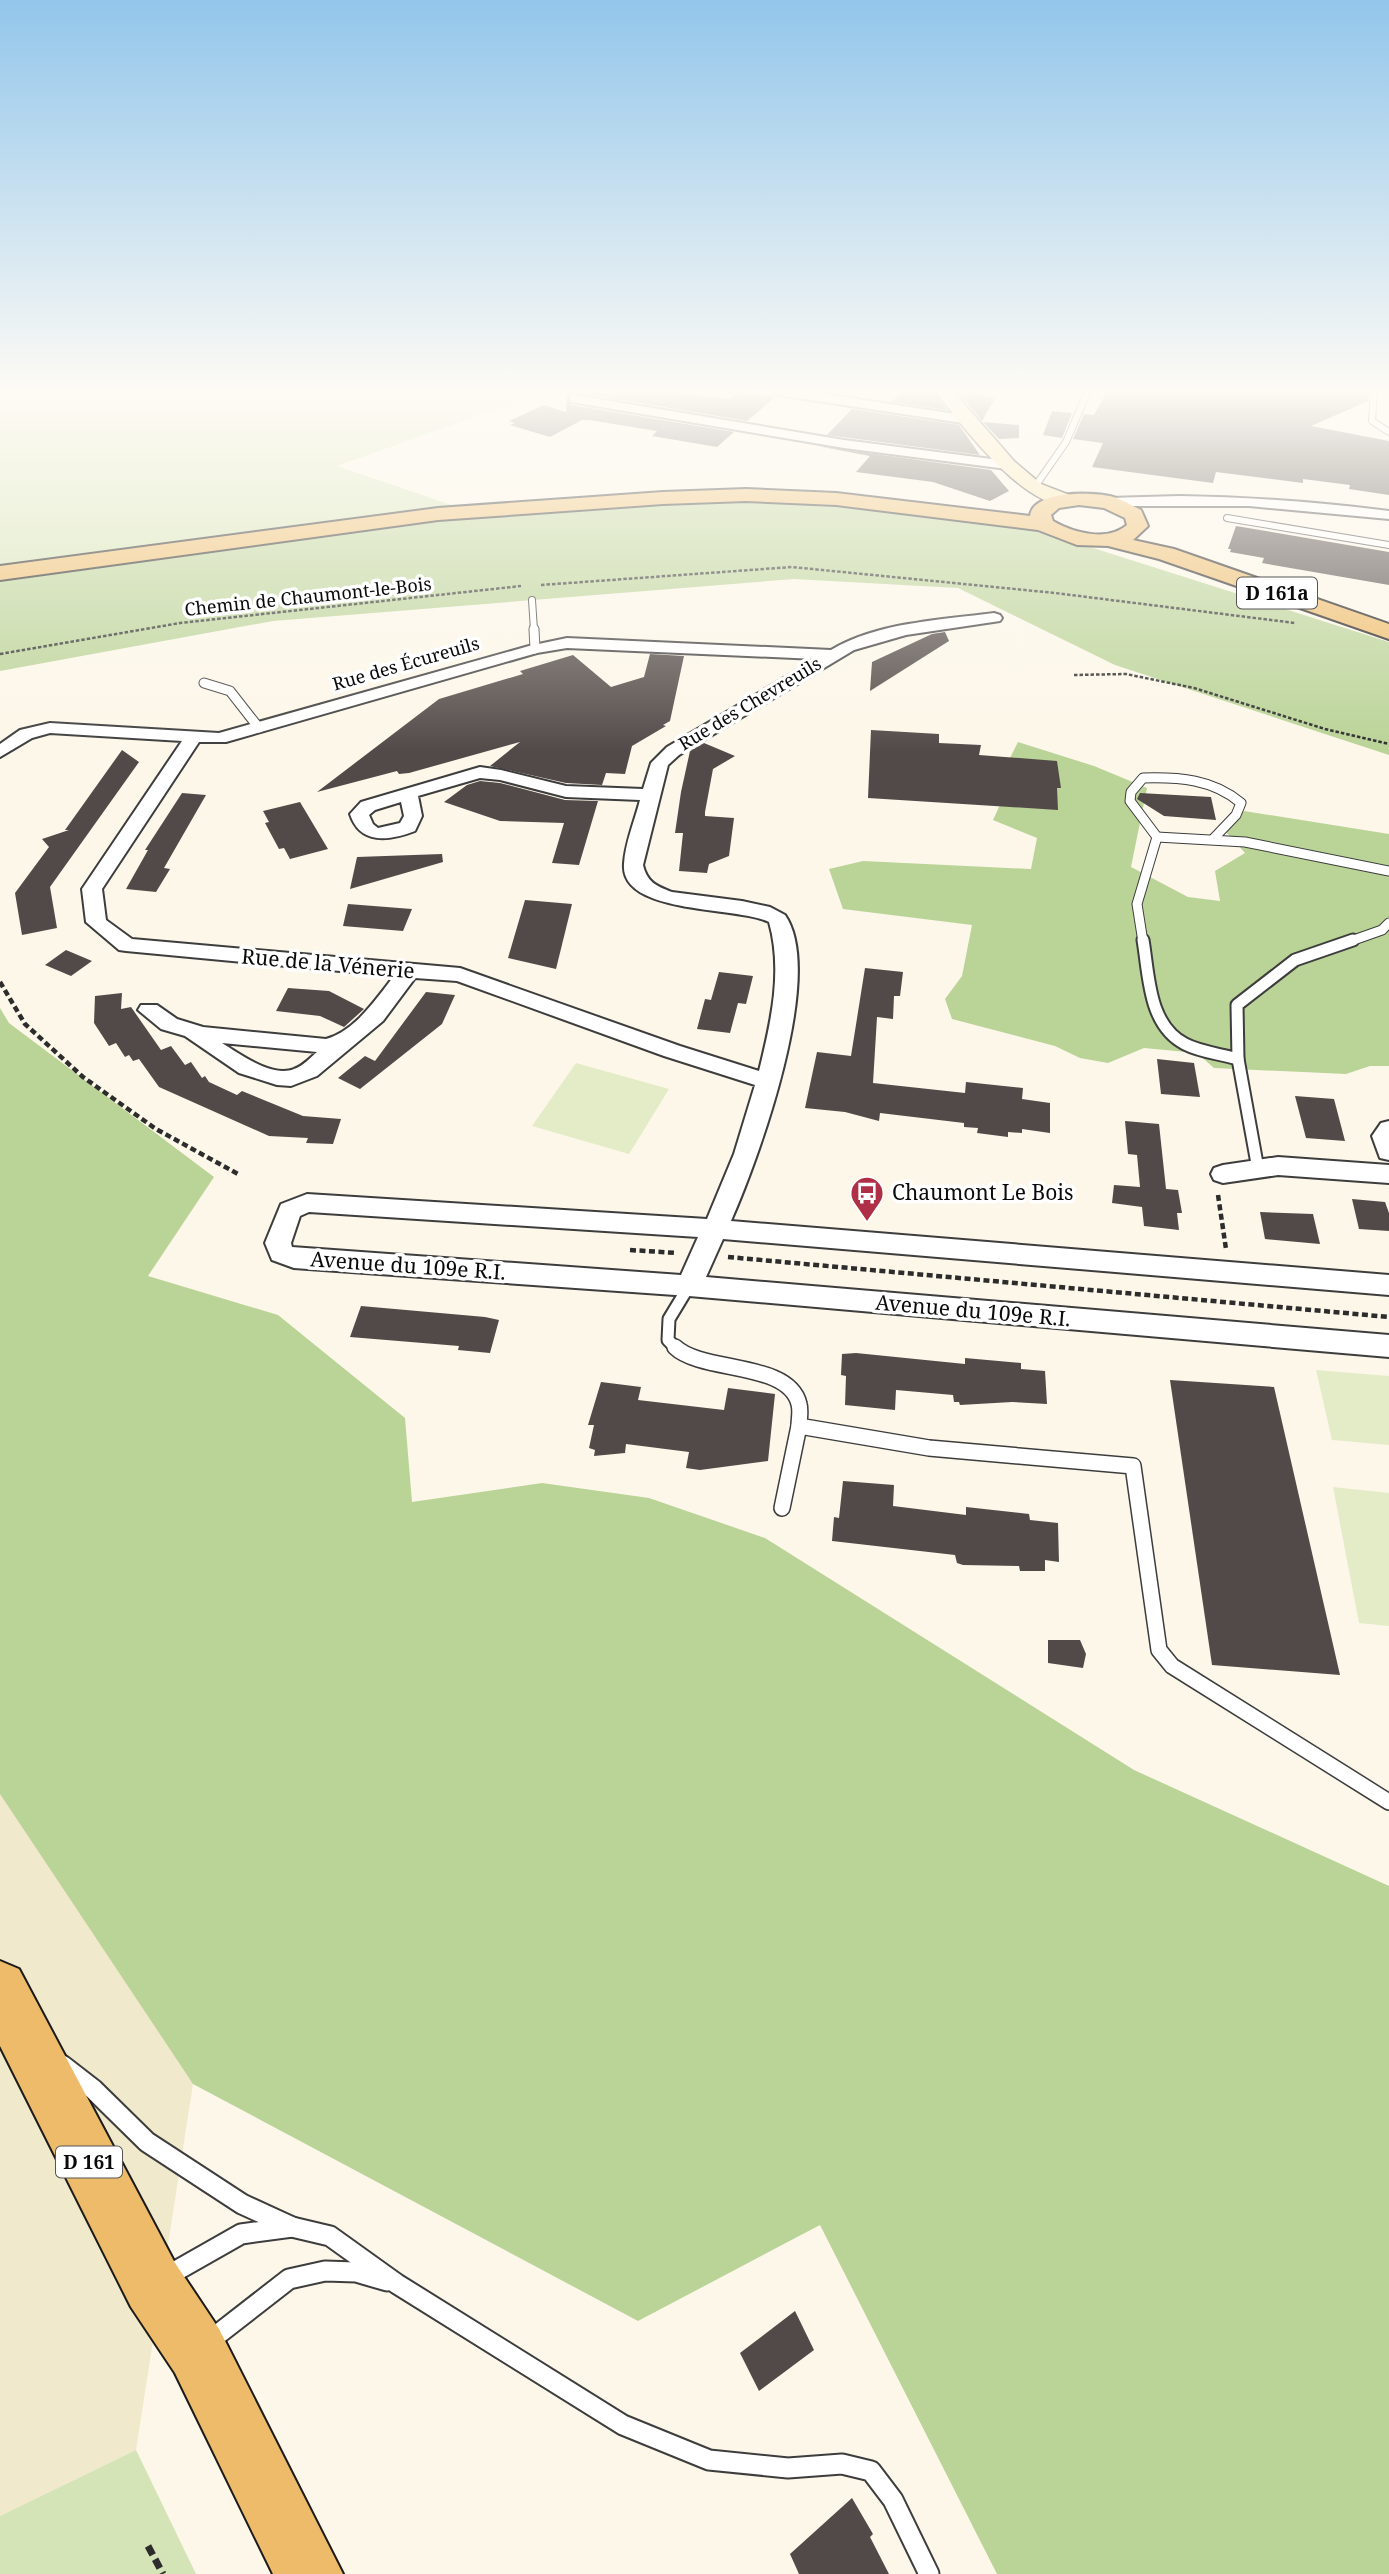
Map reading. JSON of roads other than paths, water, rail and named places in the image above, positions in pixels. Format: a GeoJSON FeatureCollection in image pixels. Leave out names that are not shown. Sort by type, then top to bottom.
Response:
{"type":"FeatureCollection","features":[{"type":"Feature","properties":{"kind":"main road"},"geometry":{"type":"LineString","coordinates":[[0,573],[476,511]]}},
{"type":"Feature","properties":{"kind":"main road"},"geometry":{"type":"LineString","coordinates":[[957,511],[981,514],[1045,511]]}},
{"type":"Feature","properties":{"kind":"main road"},"geometry":{"type":"LineString","coordinates":[[1048,511],[1051,529],[1075,537],[1104,539],[1134,523],[1119,511]]}},
{"type":"Feature","properties":{"kind":"main road","name":"D 161a"},"geometry":{"type":"LineString","coordinates":[[1134,523],[1146,543],[1166,554]]}},
{"type":"Feature","properties":{"kind":"main road","name":"D 161a"},"geometry":{"type":"LineString","coordinates":[[1104,539],[1166,554],[1389,632]]}},
{"type":"Feature","properties":{"kind":"main road","name":"D 161"},"geometry":{"type":"LineString","coordinates":[[0,1988],[153,2285],[197,2351],[309,2574]]}},
{"type":"Feature","properties":{"kind":"street"},"geometry":{"type":"LineString","coordinates":[[1134,523],[1136,511]]}},
{"type":"Feature","properties":{"kind":"street"},"geometry":{"type":"LineString","coordinates":[[1355,511],[1389,515]]}},
{"type":"Feature","properties":{"kind":"street","name":"Rue des Chevreuils"},"geometry":{"type":"LineString","coordinates":[[689,1286],[748,1150],[767,1081],[786,987],[786,943],[782,927],[771,913],[761,909],[655,894],[638,884],[632,875],[633,865],[660,764],[673,751],[831,655],[866,640],[904,629],[993,618]]}},
{"type":"Feature","properties":{"kind":"street","name":"Rue des Écureuils"},"geometry":{"type":"LineString","coordinates":[[1,750],[26,734],[50,729],[220,738],[535,649],[567,643],[594,642],[831,655]]}},
{"type":"Feature","properties":{"kind":"street","name":"Rue de la Vénerie"},"geometry":{"type":"LineString","coordinates":[[194,737],[92,889],[96,922],[127,946],[460,975],[672,1051],[767,1081]]}},
{"type":"Feature","properties":{"kind":"street"},"geometry":{"type":"LineString","coordinates":[[408,793],[484,772],[554,790],[652,795]]}},
{"type":"Feature","properties":{"kind":"street"},"geometry":{"type":"LineString","coordinates":[[149,1010],[243,1065],[285,1079],[304,1073],[375,1016],[409,971]]}},
{"type":"Feature","properties":{"kind":"street"},"geometry":{"type":"LineString","coordinates":[[190,1032],[316,1045],[342,1042]]}},
{"type":"Feature","properties":{"kind":"street"},"geometry":{"type":"LineString","coordinates":[[1389,1129],[1384,1136],[1389,1152]]}},
{"type":"Feature","properties":{"kind":"street"},"geometry":{"type":"LineString","coordinates":[[1223,1174],[1278,1166],[1389,1174]]}},
{"type":"Feature","properties":{"kind":"street","name":"Avenue du 109e R.I."},"geometry":{"type":"LineString","coordinates":[[1389,1285],[713,1229],[307,1203],[290,1210],[278,1243],[281,1253],[294,1258],[689,1286],[1389,1346]]}},
{"type":"Feature","properties":{"kind":"lane"},"geometry":{"type":"LineString","coordinates":[[1227,518],[1389,545]]}},
{"type":"Feature","properties":{"kind":"lane"},"geometry":{"type":"LineString","coordinates":[[532,600],[535,649]]}},
{"type":"Feature","properties":{"kind":"lane"},"geometry":{"type":"LineString","coordinates":[[204,683],[230,691],[259,728]]}},
{"type":"Feature","properties":{"kind":"lane"},"geometry":{"type":"LineString","coordinates":[[1157,837],[1130,801],[1131,792],[1143,778],[1196,781],[1230,792],[1241,803],[1236,815],[1214,838]]}},
{"type":"Feature","properties":{"kind":"lane"},"geometry":{"type":"LineString","coordinates":[[1157,837],[1189,835],[1271,846],[1389,871]]}},
{"type":"Feature","properties":{"kind":"lane"},"geometry":{"type":"LineString","coordinates":[[1157,837],[1137,904],[1155,1010],[1168,1031],[1185,1044],[1238,1059]]}},
{"type":"Feature","properties":{"kind":"lane"},"geometry":{"type":"LineString","coordinates":[[1258,1169],[1238,1059],[1237,1005],[1295,960],[1382,930],[1389,923]]}},
{"type":"Feature","properties":{"kind":"lane"},"geometry":{"type":"LineString","coordinates":[[689,1286],[668,1322],[668,1341],[675,1350],[695,1360],[769,1374],[787,1384],[798,1401],[799,1426],[782,1508]]}},
{"type":"Feature","properties":{"kind":"lane"},"geometry":{"type":"LineString","coordinates":[[799,1426],[929,1448],[1133,1466],[1154,1628],[1160,1650],[1172,1666],[1389,1801]]}},
{"type":"Feature","properties":{"kind":"lane"},"geometry":{"type":"LineString","coordinates":[[27,2039],[93,2089],[147,2143],[242,2203],[292,2227],[330,2236],[397,2284],[623,2425],[709,2460],[788,2468],[842,2464],[871,2471],[893,2500],[929,2574]]}},
{"type":"Feature","properties":{"kind":"lane"},"geometry":{"type":"LineString","coordinates":[[153,2285],[241,2234],[292,2227]]}},
{"type":"Feature","properties":{"kind":"lane"},"geometry":{"type":"LineString","coordinates":[[197,2351],[289,2279],[325,2271],[356,2272],[397,2284]]}},
{"type":"Feature","properties":{"kind":"place","name":"Chaumont Le Bois"},"geometry":{"type":"Point","coordinates":[867,1223]}}]}
